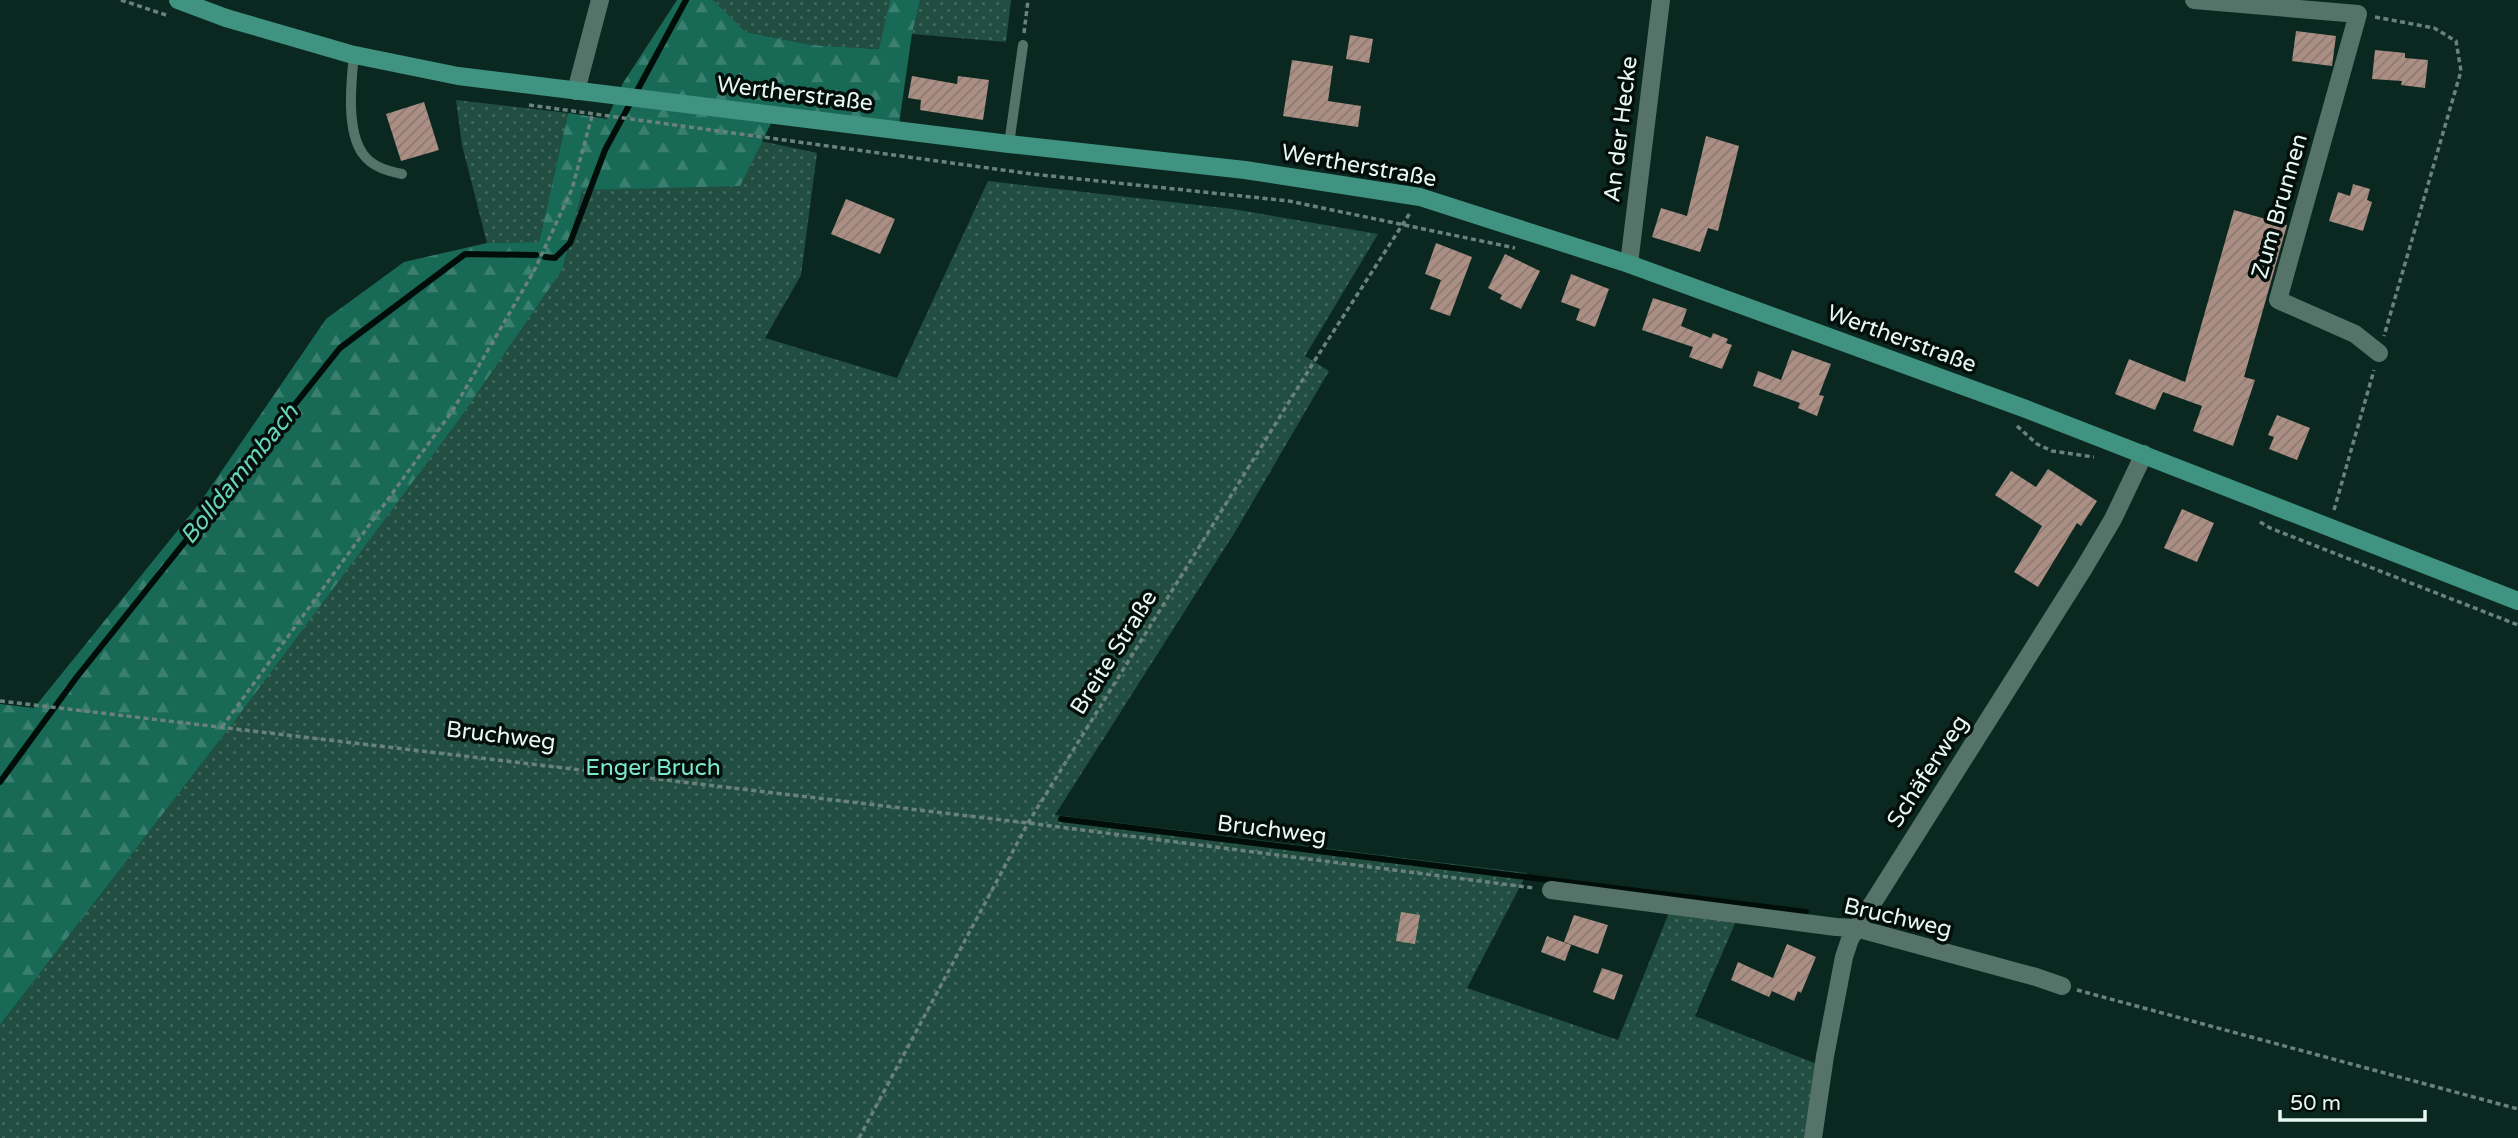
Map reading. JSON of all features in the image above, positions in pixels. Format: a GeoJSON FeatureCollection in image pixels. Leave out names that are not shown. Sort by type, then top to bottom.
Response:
{"type":"FeatureCollection","features":[{"type":"Feature","properties":{"kind":"main road","name":"Wertherstraße"},"geometry":{"type":"LineString","coordinates":[[178,0],[226,18],[355,55],[458,76],[1009,144],[1245,170],[1420,197],[1629,264],[2144,454],[2518,601]]}},
{"type":"Feature","properties":{"kind":"street"},"geometry":{"type":"LineString","coordinates":[[576,91],[600,0]]}},
{"type":"Feature","properties":{"kind":"street","name":"An der Hecke"},"geometry":{"type":"LineString","coordinates":[[1629,264],[1661,0]]}},
{"type":"Feature","properties":{"kind":"street"},"geometry":{"type":"LineString","coordinates":[[2194,0],[2358,14]]}},
{"type":"Feature","properties":{"kind":"street","name":"Zum Brunnen"},"geometry":{"type":"LineString","coordinates":[[2358,14],[2278,300],[2355,334],[2379,353]]}},
{"type":"Feature","properties":{"kind":"street","name":"Schäferweg"},"geometry":{"type":"LineString","coordinates":[[1813,1138],[1822,1070],[1843,957],[1856,928],[2090,559],[2113,519],[2144,454]]}},
{"type":"Feature","properties":{"kind":"street","name":"Bruchweg"},"geometry":{"type":"LineString","coordinates":[[1551,890],[1856,928],[2062,986]]}},
{"type":"Feature","properties":{"kind":"lane"},"geometry":{"type":"LineString","coordinates":[[1009,144],[1023,45]]}},
{"type":"Feature","properties":{"kind":"lane"},"geometry":{"type":"LineString","coordinates":[[355,55],[351,83],[356,140],[363,155],[372,163],[402,174]]}},
{"type":"Feature","properties":{"kind":"path"},"geometry":{"type":"LineString","coordinates":[[1023,45],[1028,0]]}},
{"type":"Feature","properties":{"kind":"path"},"geometry":{"type":"LineString","coordinates":[[2328,525],[2461,71],[2456,41],[2434,28],[2358,14]]}},
{"type":"Feature","properties":{"kind":"path"},"geometry":{"type":"LineString","coordinates":[[222,727],[453,410],[534,271],[572,189],[593,115],[1032,174],[1289,201],[1516,249]]}},
{"type":"Feature","properties":{"kind":"path","name":"Breite Straße"},"geometry":{"type":"LineString","coordinates":[[859,1138],[1028,822],[1300,383],[1420,197]]}},
{"type":"Feature","properties":{"kind":"path"},"geometry":{"type":"LineString","coordinates":[[2011,423],[2037,444],[2052,451],[2100,457]]}},
{"type":"Feature","properties":{"kind":"path","name":"Bruchweg"},"geometry":{"type":"LineString","coordinates":[[0,701],[1028,822],[1551,890]]}},
{"type":"Feature","properties":{"kind":"path"},"geometry":{"type":"LineString","coordinates":[[2062,986],[2518,1109]]}},
{"type":"Feature","properties":{"kind":"green space"},"geometry":{"type":"Polygon","coordinates":[[[677,0],[713,0],[746,32],[812,45],[879,49],[890,0],[920,0],[912,34],[899,124],[779,107],[740,186],[582,190],[562,270],[458,421],[230,727],[0,1025],[0,704],[34,708],[199,504],[326,319],[404,262],[487,243],[539,242],[568,113],[607,119],[623,83],[677,0]]]}},
{"type":"Feature","properties":{"kind":"green space"},"geometry":{"type":"Polygon","coordinates":[[[713,0],[890,0],[880,49],[812,45],[746,32],[713,0]]]}},
{"type":"Feature","properties":{"kind":"green space"},"geometry":{"type":"Polygon","coordinates":[[[920,0],[1011,0],[1006,42],[912,34],[920,0]]]}},
{"type":"Feature","properties":{"kind":"green space"},"geometry":{"type":"Polygon","coordinates":[[[456,100],[568,113],[539,242],[487,243],[462,145],[456,100]]]}},
{"type":"Feature","properties":{"kind":"green space","name":"Enger Bruch"},"geometry":{"type":"Polygon","coordinates":[[[592,117],[761,141],[817,153],[801,275],[765,338],[897,378],[988,181],[1233,209],[1378,234],[1305,356],[1329,371],[1235,532],[1055,815],[1527,873],[1467,988],[1618,1040],[1670,910],[1737,919],[1695,1016],[1817,1064],[1804,1138],[0,1138],[0,1025],[230,727],[562,243],[592,117]]]}},
{"type":"Feature","properties":{"kind":"building"},"geometry":{"type":"Polygon","coordinates":[[[2296,31],[2336,36],[2332,66],[2292,61],[2296,31]]]}},
{"type":"Feature","properties":{"kind":"building"},"geometry":{"type":"Polygon","coordinates":[[[1350,35],[1373,39],[1369,63],[1346,59],[1350,35]]]}},
{"type":"Feature","properties":{"kind":"building"},"geometry":{"type":"Polygon","coordinates":[[[2375,50],[2405,53],[2405,58],[2428,60],[2425,88],[2401,85],[2402,81],[2372,79],[2375,50]]]}},
{"type":"Feature","properties":{"kind":"building"},"geometry":{"type":"Polygon","coordinates":[[[1292,60],[1333,66],[1328,101],[1361,106],[1358,127],[1283,116],[1292,60]]]}},
{"type":"Feature","properties":{"kind":"building"},"geometry":{"type":"Polygon","coordinates":[[[912,76],[957,84],[958,76],[989,80],[983,120],[920,110],[921,100],[908,98],[912,76]]]}},
{"type":"Feature","properties":{"kind":"building"},"geometry":{"type":"Polygon","coordinates":[[[424,102],[439,150],[401,161],[386,114],[424,102]]]}},
{"type":"Feature","properties":{"kind":"building"},"geometry":{"type":"Polygon","coordinates":[[[1706,136],[1739,146],[1718,231],[1708,228],[1700,252],[1652,237],[1661,208],[1687,216],[1706,136]]]}},
{"type":"Feature","properties":{"kind":"building"},"geometry":{"type":"Polygon","coordinates":[[[2353,184],[2370,189],[2367,200],[2372,202],[2363,231],[2329,221],[2338,192],[2350,196],[2353,184]]]}},
{"type":"Feature","properties":{"kind":"building"},"geometry":{"type":"Polygon","coordinates":[[[846,199],[895,219],[880,254],[831,234],[846,199]]]}},
{"type":"Feature","properties":{"kind":"building"},"geometry":{"type":"Polygon","coordinates":[[[2234,210],[2287,225],[2244,377],[2255,380],[2233,446],[2193,431],[2202,406],[2163,392],[2155,410],[2115,394],[2129,359],[2185,382],[2234,210]]]}},
{"type":"Feature","properties":{"kind":"building"},"geometry":{"type":"Polygon","coordinates":[[[1436,243],[1472,257],[1450,316],[1430,309],[1441,280],[1425,274],[1436,243]]]}},
{"type":"Feature","properties":{"kind":"building"},"geometry":{"type":"Polygon","coordinates":[[[1505,254],[1540,271],[1521,309],[1500,299],[1502,295],[1488,288],[1505,254]]]}},
{"type":"Feature","properties":{"kind":"building"},"geometry":{"type":"Polygon","coordinates":[[[1571,274],[1609,289],[1595,327],[1576,320],[1580,309],[1561,302],[1571,274]]]}},
{"type":"Feature","properties":{"kind":"building"},"geometry":{"type":"Polygon","coordinates":[[[1653,298],[1687,309],[1681,326],[1711,338],[1713,333],[1728,339],[1726,343],[1732,345],[1722,369],[1689,357],[1693,347],[1642,330],[1653,298]]]}},
{"type":"Feature","properties":{"kind":"building"},"geometry":{"type":"Polygon","coordinates":[[[1792,350],[1831,364],[1819,395],[1824,396],[1817,416],[1798,408],[1800,403],[1753,386],[1758,371],[1781,380],[1792,350]]]}},
{"type":"Feature","properties":{"kind":"building"},"geometry":{"type":"Polygon","coordinates":[[[2277,415],[2310,428],[2297,460],[2269,449],[2274,437],[2268,435],[2277,415]]]}},
{"type":"Feature","properties":{"kind":"building"},"geometry":{"type":"Polygon","coordinates":[[[2048,469],[2097,501],[2081,526],[2077,523],[2038,587],[2014,572],[2042,526],[1995,495],[2011,471],[2036,487],[2048,469]]]}},
{"type":"Feature","properties":{"kind":"building"},"geometry":{"type":"Polygon","coordinates":[[[2182,509],[2214,523],[2197,562],[2164,548],[2182,509]]]}},
{"type":"Feature","properties":{"kind":"building"},"geometry":{"type":"Polygon","coordinates":[[[1401,912],[1420,915],[1415,944],[1396,941],[1401,912]]]}},
{"type":"Feature","properties":{"kind":"building"},"geometry":{"type":"Polygon","coordinates":[[[1574,915],[1608,925],[1598,954],[1564,942],[1574,915]]]}},
{"type":"Feature","properties":{"kind":"building"},"geometry":{"type":"Polygon","coordinates":[[[1547,936],[1571,945],[1565,961],[1541,952],[1547,936]]]}},
{"type":"Feature","properties":{"kind":"building"},"geometry":{"type":"Polygon","coordinates":[[[1787,944],[1816,957],[1801,993],[1798,991],[1794,1001],[1772,991],[1769,997],[1731,980],[1738,962],[1773,978],[1787,944]]]}},
{"type":"Feature","properties":{"kind":"building"},"geometry":{"type":"Polygon","coordinates":[[[1602,968],[1623,975],[1614,1000],[1593,992],[1602,968]]]}},
{"type":"Feature","properties":{"kind":"waterway","name":"Bolldammbach"},"geometry":{"type":"LineString","coordinates":[[545,257],[555,258],[570,243],[605,150],[686,0]]}},
{"type":"Feature","properties":{"kind":"waterway","name":"Bolldammbach"},"geometry":{"type":"LineString","coordinates":[[0,782],[76,678],[340,348],[465,254],[536,255]]}},
{"type":"Feature","properties":{"kind":"waterway"},"geometry":{"type":"LineString","coordinates":[[1061,819],[1806,912]]}}]}
